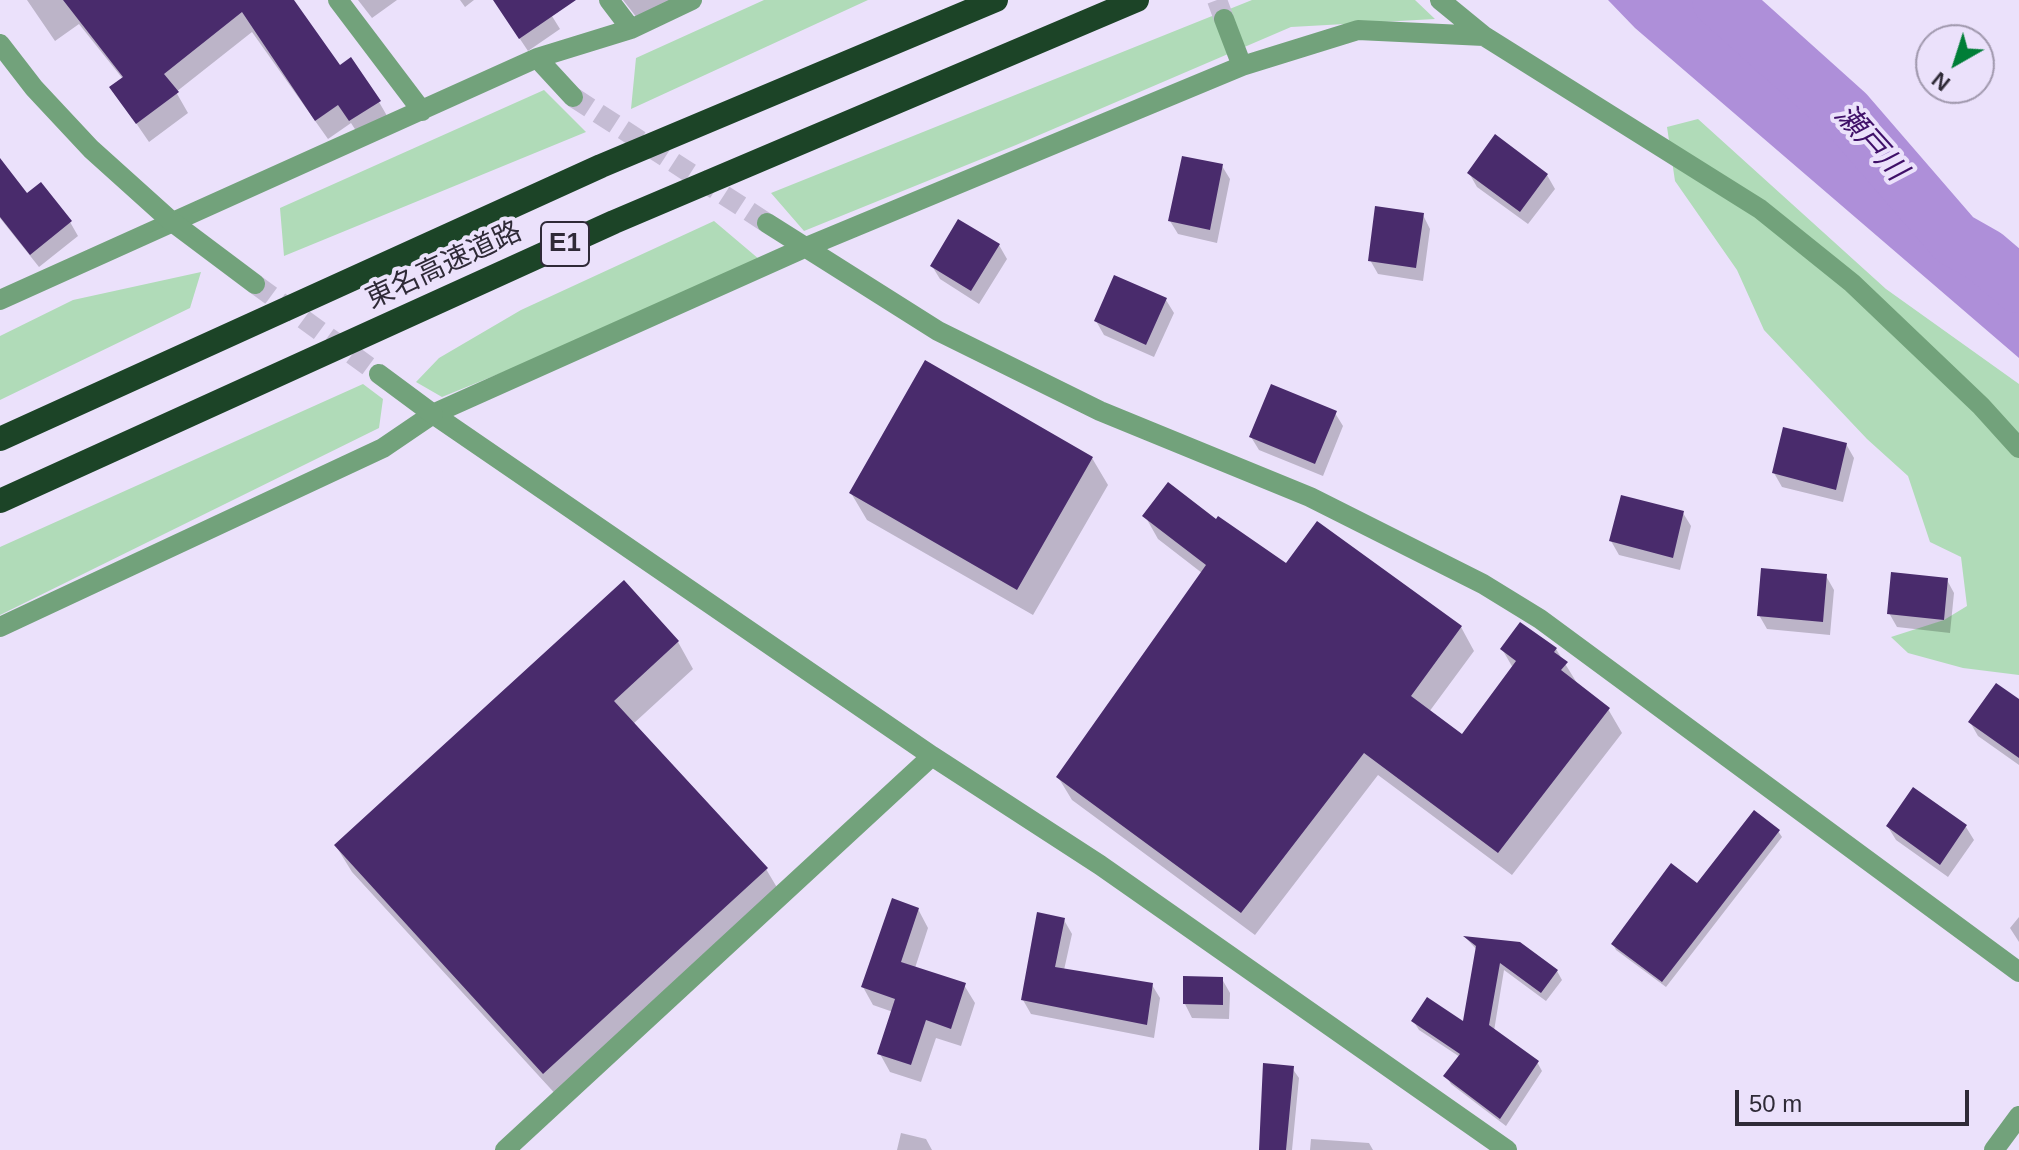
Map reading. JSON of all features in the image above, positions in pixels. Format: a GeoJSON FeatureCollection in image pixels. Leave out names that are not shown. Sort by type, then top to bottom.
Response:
{"type":"FeatureCollection","features":[{"type":"Feature","properties":{"kind":"highway","name":"東名高速道路"},"geometry":{"type":"LineString","coordinates":[[0,439],[601,166],[996,0]]}},
{"type":"Feature","properties":{"kind":"highway","name":"東名高速道路"},"geometry":{"type":"LineString","coordinates":[[0,501],[614,222],[1137,0]]}},
{"type":"Feature","properties":{"kind":"street"},"geometry":{"type":"LineString","coordinates":[[338,0],[422,111]]}},
{"type":"Feature","properties":{"kind":"street"},"geometry":{"type":"LineString","coordinates":[[609,0],[631,29]]}},
{"type":"Feature","properties":{"kind":"street"},"geometry":{"type":"LineString","coordinates":[[0,300],[537,58],[631,29],[692,0]]}},
{"type":"Feature","properties":{"kind":"street"},"geometry":{"type":"LineString","coordinates":[[1440,0],[1484,36],[1760,209],[1852,283],[1981,406],[2019,448]]}},
{"type":"Feature","properties":{"kind":"street"},"geometry":{"type":"LineString","coordinates":[[1224,19],[1242,66]]}},
{"type":"Feature","properties":{"kind":"street"},"geometry":{"type":"LineString","coordinates":[[0,627],[383,448],[433,414],[804,248],[1242,66],[1358,30],[1484,36]]}},
{"type":"Feature","properties":{"kind":"street"},"geometry":{"type":"LineString","coordinates":[[0,44],[34,88],[91,149],[171,221],[255,284]]}},
{"type":"Feature","properties":{"kind":"street"},"geometry":{"type":"LineString","coordinates":[[537,58],[573,97]]}},
{"type":"Feature","properties":{"kind":"street"},"geometry":{"type":"LineString","coordinates":[[767,223],[938,331],[1112,416],[1310,497],[1483,584],[1540,619],[2019,972]]}},
{"type":"Feature","properties":{"kind":"street"},"geometry":{"type":"LineString","coordinates":[[379,374],[932,756],[1125,881],[1507,1150]]}},
{"type":"Feature","properties":{"kind":"street"},"geometry":{"type":"LineString","coordinates":[[505,1150],[932,756]]}},
{"type":"Feature","properties":{"kind":"street"},"geometry":{"type":"LineString","coordinates":[[1994,1150],[2019,1116]]}},
{"type":"Feature","properties":{"kind":"green space"},"geometry":{"type":"Polygon","coordinates":[[[764,0],[868,0],[631,109],[636,58],[764,0]]]}},
{"type":"Feature","properties":{"kind":"green space"},"geometry":{"type":"Polygon","coordinates":[[[1252,0],[1415,0],[1435,19],[1291,27],[1016,145],[804,231],[771,193],[1252,0]]]}},
{"type":"Feature","properties":{"kind":"green space"},"geometry":{"type":"Polygon","coordinates":[[[544,90],[586,132],[284,256],[280,208],[544,90]]]}},
{"type":"Feature","properties":{"kind":"green space"},"geometry":{"type":"Polygon","coordinates":[[[1698,119],[1886,289],[2019,384],[2019,675],[1963,668],[1908,653],[1891,637],[1944,620],[1967,606],[1961,557],[1930,542],[1908,476],[1867,439],[1764,330],[1737,270],[1675,181],[1667,127],[1698,119]]]}},
{"type":"Feature","properties":{"kind":"green space"},"geometry":{"type":"Polygon","coordinates":[[[714,221],[766,265],[442,397],[416,382],[439,358],[521,310],[714,221]]]}},
{"type":"Feature","properties":{"kind":"green space"},"geometry":{"type":"Polygon","coordinates":[[[201,272],[190,308],[0,400],[0,336],[73,300],[201,272]]]}},
{"type":"Feature","properties":{"kind":"green space"},"geometry":{"type":"Polygon","coordinates":[[[363,384],[383,399],[379,428],[0,615],[0,547],[363,384]]]}},
{"type":"Feature","properties":{"kind":"shaded area"},"geometry":{"type":"Polygon","coordinates":[[[1608,0],[1714,0],[1800,90],[1955,239],[2019,290],[2019,358],[1635,28],[1608,0]]]}},
{"type":"Feature","properties":{"kind":"building"},"geometry":{"type":"Polygon","coordinates":[[[63,0],[294,0],[340,65],[351,57],[381,101],[349,121],[338,105],[315,121],[242,12],[164,74],[179,92],[136,124],[109,87],[123,77],[63,0]]]}},
{"type":"Feature","properties":{"kind":"building"},"geometry":{"type":"Polygon","coordinates":[[[493,0],[576,0],[519,39],[493,0]]]}},
{"type":"Feature","properties":{"kind":"building"},"geometry":{"type":"Polygon","coordinates":[[[1495,134],[1548,174],[1520,212],[1467,173],[1495,134]]]}},
{"type":"Feature","properties":{"kind":"building"},"geometry":{"type":"Polygon","coordinates":[[[1182,156],[1223,164],[1210,230],[1168,221],[1182,156]]]}},
{"type":"Feature","properties":{"kind":"building"},"geometry":{"type":"Polygon","coordinates":[[[0,158],[27,193],[41,182],[72,221],[30,255],[0,217],[0,158]]]}},
{"type":"Feature","properties":{"kind":"building"},"geometry":{"type":"Polygon","coordinates":[[[1375,206],[1424,213],[1416,268],[1368,261],[1375,206]]]}},
{"type":"Feature","properties":{"kind":"building"},"geometry":{"type":"Polygon","coordinates":[[[958,219],[1000,244],[971,291],[930,266],[958,219]]]}},
{"type":"Feature","properties":{"kind":"building"},"geometry":{"type":"Polygon","coordinates":[[[1114,275],[1167,298],[1146,345],[1094,321],[1114,275]]]}},
{"type":"Feature","properties":{"kind":"building"},"geometry":{"type":"Polygon","coordinates":[[[925,360],[1093,457],[1017,590],[849,493],[925,360]]]}},
{"type":"Feature","properties":{"kind":"building"},"geometry":{"type":"Polygon","coordinates":[[[1271,384],[1337,411],[1315,464],[1249,437],[1271,384]]]}},
{"type":"Feature","properties":{"kind":"building"},"geometry":{"type":"Polygon","coordinates":[[[1783,427],[1847,443],[1836,490],[1772,473],[1783,427]]]}},
{"type":"Feature","properties":{"kind":"building"},"geometry":{"type":"Polygon","coordinates":[[[1168,482],[1216,519],[1218,516],[1286,563],[1317,521],[1462,626],[1411,696],[1462,734],[1516,661],[1500,649],[1520,622],[1557,648],[1554,652],[1568,662],[1561,670],[1610,708],[1498,853],[1364,753],[1241,913],[1056,777],[1206,565],[1142,516],[1168,482]]]}},
{"type":"Feature","properties":{"kind":"building"},"geometry":{"type":"Polygon","coordinates":[[[1621,495],[1684,511],[1673,558],[1609,541],[1621,495]]]}},
{"type":"Feature","properties":{"kind":"building"},"geometry":{"type":"Polygon","coordinates":[[[1761,568],[1827,574],[1823,622],[1757,616],[1761,568]]]}},
{"type":"Feature","properties":{"kind":"building"},"geometry":{"type":"Polygon","coordinates":[[[1891,572],[1948,578],[1944,620],[1887,614],[1891,572]]]}},
{"type":"Feature","properties":{"kind":"building"},"geometry":{"type":"Polygon","coordinates":[[[624,580],[679,641],[614,701],[768,868],[543,1074],[334,845],[624,580]]]}},
{"type":"Feature","properties":{"kind":"building"},"geometry":{"type":"Polygon","coordinates":[[[1996,683],[2019,699],[2019,758],[1968,722],[1996,683]]]}},
{"type":"Feature","properties":{"kind":"building"},"geometry":{"type":"Polygon","coordinates":[[[1913,787],[1967,825],[1940,865],[1886,826],[1913,787]]]}},
{"type":"Feature","properties":{"kind":"building"},"geometry":{"type":"Polygon","coordinates":[[[1754,810],[1780,830],[1662,982],[1611,944],[1671,863],[1697,883],[1754,810]]]}},
{"type":"Feature","properties":{"kind":"building"},"geometry":{"type":"Polygon","coordinates":[[[892,898],[919,908],[901,962],[966,983],[951,1029],[926,1020],[911,1065],[877,1054],[895,999],[861,987],[892,898]]]}},
{"type":"Feature","properties":{"kind":"building"},"geometry":{"type":"Polygon","coordinates":[[[1037,912],[1065,918],[1055,967],[1153,983],[1147,1025],[1021,1000],[1037,912]]]}},
{"type":"Feature","properties":{"kind":"building"},"geometry":{"type":"Polygon","coordinates":[[[1463,936],[1520,942],[1558,970],[1541,993],[1500,963],[1489,1025],[1539,1061],[1500,1119],[1443,1076],[1460,1054],[1411,1021],[1427,997],[1463,1021],[1476,946],[1463,936]]]}},
{"type":"Feature","properties":{"kind":"building"},"geometry":{"type":"Polygon","coordinates":[[[1183,976],[1223,977],[1223,1005],[1183,1004],[1183,976]]]}},
{"type":"Feature","properties":{"kind":"building"},"geometry":{"type":"Polygon","coordinates":[[[1263,1063],[1294,1066],[1286,1150],[1259,1150],[1263,1063]]]}},
{"type":"Feature","properties":{"kind":"waterway","name":"瀬戸川"},"geometry":{"type":"LineString","coordinates":[[1720,0],[1846,113],[1955,239],[1985,256],[2019,285]]}},
{"type":"Feature","properties":{"kind":"tunnel"},"geometry":{"type":"LineString","coordinates":[[1217,0],[1224,19]]}},
{"type":"Feature","properties":{"kind":"tunnel"},"geometry":{"type":"LineString","coordinates":[[573,97],[767,223]]}},
{"type":"Feature","properties":{"kind":"tunnel"},"geometry":{"type":"LineString","coordinates":[[255,284],[379,374]]}}]}
